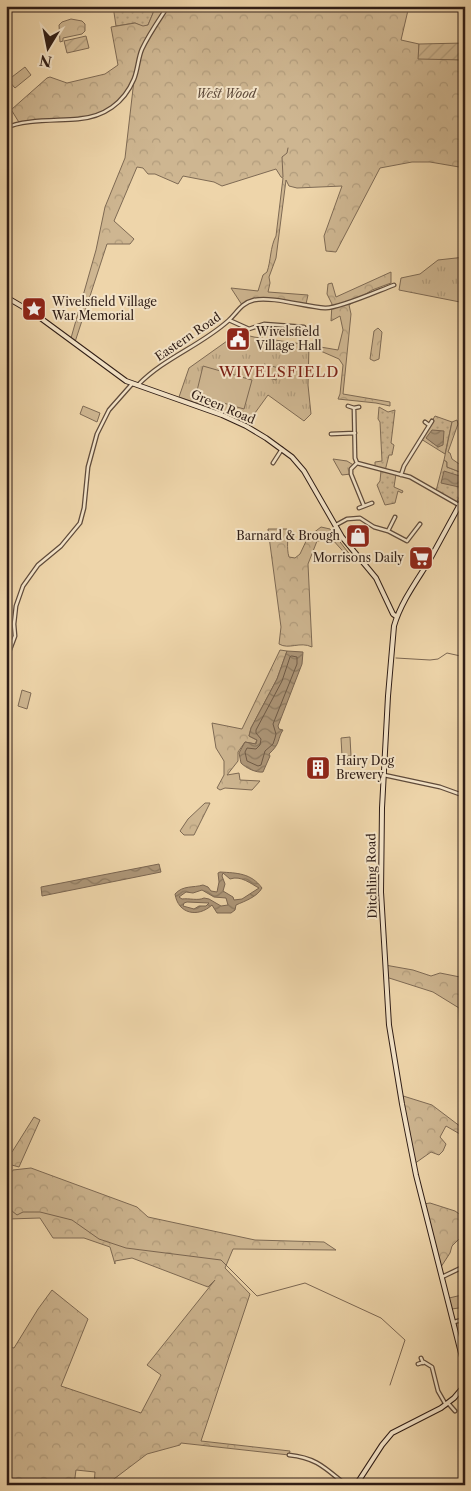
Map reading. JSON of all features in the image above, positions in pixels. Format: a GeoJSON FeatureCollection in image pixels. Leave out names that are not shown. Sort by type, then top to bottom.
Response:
{"type":"FeatureCollection","features":[{"type":"Feature","properties":{"kind":"main road","name":"Green Road"},"geometry":{"type":"LineString","coordinates":[[6,297],[34,314],[114,374],[132,384],[222,415],[246,426],[282,449],[304,471],[335,526],[352,550],[376,578],[397,617]]}},
{"type":"Feature","properties":{"kind":"main road","name":"Ditchling Road"},"geometry":{"type":"LineString","coordinates":[[465,495],[430,559],[409,591],[394,626],[382,808],[381,892],[389,1025],[402,1104],[416,1175],[465,1369]]}},
{"type":"Feature","properties":{"kind":"main road"},"geometry":{"type":"LineString","coordinates":[[356,1485],[392,1433],[447,1404],[465,1385]]}},
{"type":"Feature","properties":{"kind":"street"},"geometry":{"type":"LineString","coordinates":[[6,128],[26,123],[81,119],[101,113],[117,105],[127,92],[134,78],[142,50],[168,6]]}},
{"type":"Feature","properties":{"kind":"street","name":"Eastern Road"},"geometry":{"type":"LineString","coordinates":[[137,386],[154,370],[229,320],[242,305],[256,300],[326,308],[394,285]]}},
{"type":"Feature","properties":{"kind":"street"},"geometry":{"type":"LineString","coordinates":[[229,320],[249,329],[264,324],[304,327]]}},
{"type":"Feature","properties":{"kind":"street"},"geometry":{"type":"LineString","coordinates":[[6,660],[15,636],[16,606],[23,586],[34,569],[61,546],[80,523],[84,508],[88,467],[97,434],[109,410],[132,384]]}},
{"type":"Feature","properties":{"kind":"street"},"geometry":{"type":"LineString","coordinates":[[348,406],[359,407]]}},
{"type":"Feature","properties":{"kind":"street"},"geometry":{"type":"LineString","coordinates":[[354,408],[355,458],[357,464]]}},
{"type":"Feature","properties":{"kind":"street"},"geometry":{"type":"LineString","coordinates":[[401,475],[404,466],[432,421]]}},
{"type":"Feature","properties":{"kind":"street"},"geometry":{"type":"LineString","coordinates":[[425,422],[429,425]]}},
{"type":"Feature","properties":{"kind":"street"},"geometry":{"type":"LineString","coordinates":[[331,434],[354,433]]}},
{"type":"Feature","properties":{"kind":"street"},"geometry":{"type":"LineString","coordinates":[[273,463],[282,449]]}},
{"type":"Feature","properties":{"kind":"street"},"geometry":{"type":"LineString","coordinates":[[357,464],[410,477],[459,505]]}},
{"type":"Feature","properties":{"kind":"street"},"geometry":{"type":"LineString","coordinates":[[357,464],[351,469],[351,474],[364,506]]}},
{"type":"Feature","properties":{"kind":"street"},"geometry":{"type":"LineString","coordinates":[[359,508],[372,504]]}},
{"type":"Feature","properties":{"kind":"street"},"geometry":{"type":"LineString","coordinates":[[388,531],[394,517]]}},
{"type":"Feature","properties":{"kind":"street"},"geometry":{"type":"LineString","coordinates":[[335,526],[347,519],[360,518],[374,527],[388,531],[407,541],[420,524]]}},
{"type":"Feature","properties":{"kind":"street"},"geometry":{"type":"LineString","coordinates":[[384,775],[440,787],[465,796]]}},
{"type":"Feature","properties":{"kind":"street"},"geometry":{"type":"LineString","coordinates":[[441,1277],[465,1266]]}},
{"type":"Feature","properties":{"kind":"street"},"geometry":{"type":"LineString","coordinates":[[452,1322],[465,1319]]}},
{"type":"Feature","properties":{"kind":"street"},"geometry":{"type":"LineString","coordinates":[[421,1358],[423,1363]]}},
{"type":"Feature","properties":{"kind":"street"},"geometry":{"type":"LineString","coordinates":[[418,1364],[428,1363],[432,1367],[438,1390],[447,1404],[455,1411]]}},
{"type":"Feature","properties":{"kind":"street"},"geometry":{"type":"LineString","coordinates":[[289,1455],[316,1461],[346,1485]]}},
{"type":"Feature","properties":{"kind":"green space"},"geometry":{"type":"Polygon","coordinates":[[[113,6],[156,6],[148,25],[143,27],[135,23],[116,26],[113,6]]]}},
{"type":"Feature","properties":{"kind":"green space","name":"West Wood"},"geometry":{"type":"Polygon","coordinates":[[[156,6],[409,6],[401,40],[419,44],[419,58],[465,60],[465,168],[430,162],[412,162],[380,168],[336,252],[326,251],[324,236],[342,186],[297,188],[289,186],[286,180],[276,258],[269,277],[268,292],[308,295],[306,304],[256,300],[242,305],[231,288],[258,291],[263,275],[267,272],[276,236],[283,178],[276,169],[222,186],[214,182],[183,176],[178,184],[155,174],[148,174],[143,168],[137,167],[114,221],[134,239],[130,244],[107,244],[75,342],[71,338],[96,250],[105,207],[125,158],[134,80],[119,103],[94,116],[20,124],[12,111],[9,126],[6,128],[6,107],[12,109],[50,77],[67,83],[105,74],[118,65],[111,27],[135,23],[143,26],[148,25],[156,6]]]}},
{"type":"Feature","properties":{"kind":"green space"},"geometry":{"type":"Polygon","coordinates":[[[71,19],[82,21],[85,24],[85,31],[82,34],[63,38],[63,41],[60,42],[59,25],[71,19]]]}},
{"type":"Feature","properties":{"kind":"green space"},"geometry":{"type":"Polygon","coordinates":[[[86,36],[89,48],[67,53],[64,41],[86,36]]]}},
{"type":"Feature","properties":{"kind":"green space"},"geometry":{"type":"Polygon","coordinates":[[[465,43],[465,60],[418,59],[419,44],[465,43]]]}},
{"type":"Feature","properties":{"kind":"green space"},"geometry":{"type":"Polygon","coordinates":[[[25,67],[31,75],[15,88],[8,80],[25,67]]]}},
{"type":"Feature","properties":{"kind":"green space"},"geometry":{"type":"Polygon","coordinates":[[[465,257],[465,303],[399,290],[401,278],[420,274],[438,260],[465,257]]]}},
{"type":"Feature","properties":{"kind":"green space"},"geometry":{"type":"Polygon","coordinates":[[[391,272],[391,283],[372,290],[349,305],[351,314],[343,394],[390,402],[390,406],[338,399],[343,365],[339,359],[316,349],[308,348],[309,345],[338,350],[343,330],[340,316],[331,321],[332,304],[327,294],[328,284],[332,283],[336,297],[391,272]]]}},
{"type":"Feature","properties":{"kind":"green space"},"geometry":{"type":"Polygon","coordinates":[[[378,328],[382,332],[379,359],[374,361],[370,359],[374,331],[378,328]]]}},
{"type":"Feature","properties":{"kind":"green space"},"geometry":{"type":"Polygon","coordinates":[[[233,332],[309,345],[308,385],[311,414],[304,421],[268,395],[247,424],[179,397],[189,368],[227,341],[228,333],[233,332]]]}},
{"type":"Feature","properties":{"kind":"green space"},"geometry":{"type":"Polygon","coordinates":[[[264,364],[279,368],[276,380],[261,376],[264,364]]]}},
{"type":"Feature","properties":{"kind":"green space"},"geometry":{"type":"Polygon","coordinates":[[[203,366],[252,380],[244,409],[196,395],[203,366]]]}},
{"type":"Feature","properties":{"kind":"green space"},"geometry":{"type":"Polygon","coordinates":[[[83,406],[100,413],[97,422],[80,414],[83,406]]]}},
{"type":"Feature","properties":{"kind":"green space"},"geometry":{"type":"Polygon","coordinates":[[[379,407],[388,412],[395,410],[391,443],[394,445],[385,471],[396,474],[394,487],[403,491],[402,493],[398,491],[395,503],[385,505],[377,485],[380,481],[381,471],[375,469],[375,462],[382,461],[380,422],[378,419],[379,407]]]}},
{"type":"Feature","properties":{"kind":"green space"},"geometry":{"type":"Polygon","coordinates":[[[435,416],[452,422],[445,454],[421,439],[435,416]]]}},
{"type":"Feature","properties":{"kind":"green space"},"geometry":{"type":"Polygon","coordinates":[[[457,420],[458,424],[448,452],[452,459],[465,468],[465,474],[447,467],[447,462],[444,460],[452,422],[457,420]]]}},
{"type":"Feature","properties":{"kind":"green space"},"geometry":{"type":"Polygon","coordinates":[[[333,459],[347,461],[355,466],[351,469],[351,474],[342,475],[333,459]]]}},
{"type":"Feature","properties":{"kind":"green space"},"geometry":{"type":"Polygon","coordinates":[[[444,460],[447,462],[447,467],[465,474],[465,487],[456,503],[436,491],[444,460]]]}},
{"type":"Feature","properties":{"kind":"green space"},"geometry":{"type":"Polygon","coordinates":[[[321,527],[330,529],[351,556],[349,558],[332,539],[317,541],[308,564],[312,647],[308,645],[283,646],[279,644],[281,627],[268,529],[287,529],[289,557],[295,558],[300,554],[308,537],[321,527]]]}},
{"type":"Feature","properties":{"kind":"green space"},"geometry":{"type":"Polygon","coordinates":[[[280,650],[287,651],[277,679],[251,728],[249,736],[257,740],[255,744],[245,742],[238,752],[238,761],[227,775],[239,773],[240,780],[260,781],[252,790],[225,788],[220,790],[217,788],[224,775],[224,761],[216,748],[212,723],[242,729],[280,650]]]}},
{"type":"Feature","properties":{"kind":"green space"},"geometry":{"type":"Polygon","coordinates":[[[22,690],[31,693],[27,709],[18,706],[22,690]]]}},
{"type":"Feature","properties":{"kind":"green space"},"geometry":{"type":"Polygon","coordinates":[[[350,737],[351,756],[342,756],[341,738],[350,737]]]}},
{"type":"Feature","properties":{"kind":"green space"},"geometry":{"type":"Polygon","coordinates":[[[205,803],[210,803],[194,835],[184,835],[180,831],[188,819],[205,803]]]}},
{"type":"Feature","properties":{"kind":"green space"},"geometry":{"type":"Polygon","coordinates":[[[385,965],[413,970],[431,976],[440,973],[465,978],[465,1038],[460,1033],[459,1008],[433,992],[386,977],[385,965]]]}},
{"type":"Feature","properties":{"kind":"green space"},"geometry":{"type":"Polygon","coordinates":[[[400,1095],[432,1105],[465,1130],[465,1137],[446,1126],[440,1137],[446,1144],[443,1151],[439,1155],[431,1152],[414,1164],[400,1095]]]}},
{"type":"Feature","properties":{"kind":"green space"},"geometry":{"type":"Polygon","coordinates":[[[34,1117],[40,1120],[19,1167],[8,1164],[10,1158],[6,1156],[6,1151],[12,1152],[34,1117]]]}},
{"type":"Feature","properties":{"kind":"green space"},"geometry":{"type":"Polygon","coordinates":[[[31,1168],[137,1207],[148,1217],[255,1240],[324,1242],[336,1250],[233,1249],[225,1268],[250,1294],[201,1441],[290,1451],[289,1455],[181,1443],[180,1445],[147,1454],[106,1485],[94,1485],[95,1472],[76,1470],[74,1485],[6,1485],[6,1346],[14,1348],[52,1290],[88,1319],[61,1386],[141,1413],[161,1375],[147,1365],[215,1280],[208,1287],[132,1258],[115,1261],[115,1264],[110,1247],[84,1238],[53,1238],[40,1218],[8,1219],[6,1181],[13,1170],[31,1168]]]}},
{"type":"Feature","properties":{"kind":"green space"},"geometry":{"type":"Polygon","coordinates":[[[430,1203],[455,1211],[465,1218],[463,1235],[452,1246],[450,1253],[439,1270],[423,1204],[430,1203]]]}},
{"type":"Feature","properties":{"kind":"green space"},"geometry":{"type":"Polygon","coordinates":[[[465,1296],[465,1307],[452,1309],[449,1298],[465,1296]]]}},
{"type":"Feature","properties":{"kind":"water"},"geometry":{"type":"Polygon","coordinates":[[[432,430],[444,431],[443,445],[438,447],[426,438],[432,430]]]}},
{"type":"Feature","properties":{"kind":"water"},"geometry":{"type":"Polygon","coordinates":[[[444,471],[463,477],[464,479],[459,487],[441,483],[444,471]]]}},
{"type":"Feature","properties":{"kind":"water"},"geometry":{"type":"Polygon","coordinates":[[[287,651],[303,652],[302,664],[278,726],[279,729],[283,730],[277,744],[269,754],[270,756],[263,772],[257,772],[241,763],[239,753],[245,742],[256,744],[257,740],[249,736],[251,728],[277,679],[287,651]]]}},
{"type":"Feature","properties":{"kind":"water"},"geometry":{"type":"Polygon","coordinates":[[[159,864],[161,872],[42,896],[41,887],[159,864]]]}},
{"type":"Feature","properties":{"kind":"water"},"geometry":{"type":"Polygon","coordinates":[[[226,872],[243,875],[253,879],[262,888],[254,896],[236,905],[235,910],[231,913],[217,913],[212,905],[201,912],[195,913],[184,910],[180,906],[175,894],[181,889],[203,885],[211,891],[217,892],[218,873],[226,872]],[[223,873],[222,876],[225,884],[223,891],[233,897],[234,900],[242,899],[259,888],[242,879],[230,879],[223,873]],[[202,890],[193,893],[186,892],[179,897],[182,899],[204,898],[221,906],[228,905],[226,898],[214,897],[202,890]],[[187,902],[183,906],[194,909],[199,906],[206,906],[209,903],[187,902]]]}},
{"type":"Feature","properties":{"kind":"waterway"},"geometry":{"type":"LineString","coordinates":[[283,177],[282,157],[287,153],[288,148]]}},
{"type":"Feature","properties":{"kind":"waterway"},"geometry":{"type":"LineString","coordinates":[[396,658],[430,660],[438,659],[447,653],[465,657]]}},
{"type":"Feature","properties":{"kind":"waterway"},"geometry":{"type":"LineString","coordinates":[[6,1197],[12,1211],[17,1215],[23,1212],[40,1212],[72,1220],[99,1239],[126,1248],[221,1260],[257,1296],[305,1283],[381,1318],[405,1340],[390,1385]]}},
{"type":"Feature","properties":{"kind":"place","name":"Wivelsfield Village War Memorial"},"geometry":{"type":"Point","coordinates":[34,309]}},
{"type":"Feature","properties":{"kind":"place","name":"Wivelsfield Village Hall"},"geometry":{"type":"Point","coordinates":[238,339]}},
{"type":"Feature","properties":{"kind":"place","name":"Barnard & Brough"},"geometry":{"type":"Point","coordinates":[358,536]}},
{"type":"Feature","properties":{"kind":"place","name":"Morrisons Daily"},"geometry":{"type":"Point","coordinates":[421,558]}},
{"type":"Feature","properties":{"kind":"place","name":"Hairy Dog Brewery"},"geometry":{"type":"Point","coordinates":[318,768]}},
{"type":"Feature","properties":{"kind":"district","name":"WIVELSFIELD"},"geometry":{"type":"Point","coordinates":[279,372]}}]}
